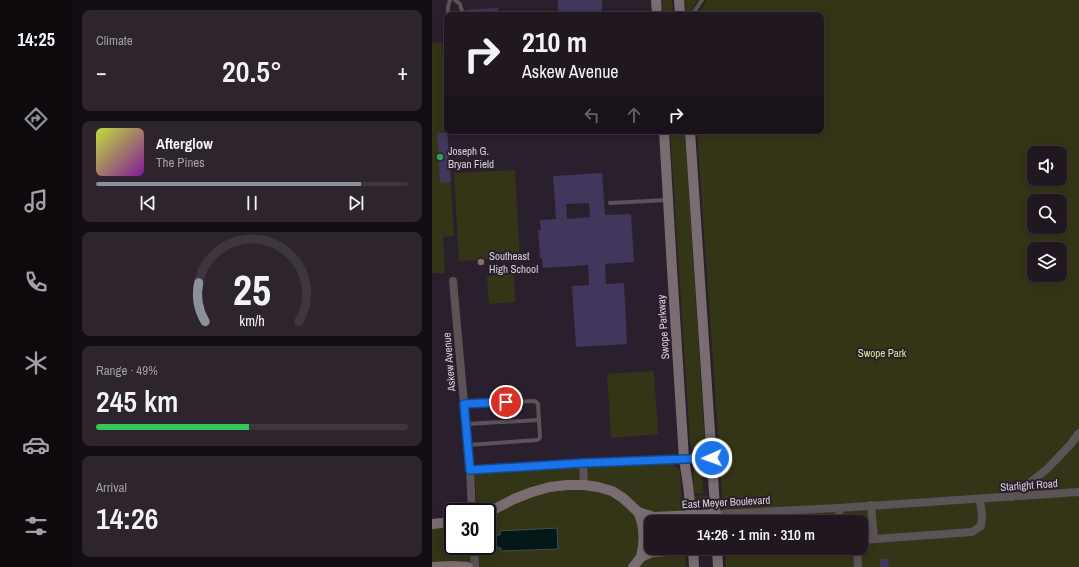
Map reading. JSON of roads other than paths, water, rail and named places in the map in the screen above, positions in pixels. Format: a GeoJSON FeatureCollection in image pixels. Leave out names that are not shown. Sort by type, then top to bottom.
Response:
{"type":"FeatureCollection","features":[{"type":"Feature","properties":{"kind":"main road"},"geometry":{"type":"LineString","coordinates":[[656,0],[657,12]]}},
{"type":"Feature","properties":{"kind":"main road"},"geometry":{"type":"LineString","coordinates":[[679,0],[680,12]]}},
{"type":"Feature","properties":{"kind":"main road","name":"Swope Parkway"},"geometry":{"type":"LineString","coordinates":[[664,134],[684,459],[691,515]]}},
{"type":"Feature","properties":{"kind":"main road"},"geometry":{"type":"LineString","coordinates":[[690,134],[716,515]]}},
{"type":"Feature","properties":{"kind":"main road","name":"East Meyer Boulevard"},"geometry":{"type":"LineString","coordinates":[[496,508],[514,499],[550,487],[584,485],[612,491],[623,498],[638,512],[648,515]]}},
{"type":"Feature","properties":{"kind":"main road"},"geometry":{"type":"LineString","coordinates":[[638,512],[644,528],[644,541],[641,558]]}},
{"type":"Feature","properties":{"kind":"main road"},"geometry":{"type":"LineString","coordinates":[[432,524],[444,523]]}},
{"type":"Feature","properties":{"kind":"main road"},"geometry":{"type":"LineString","coordinates":[[633,567],[641,558],[646,555]]}},
{"type":"Feature","properties":{"kind":"main road"},"geometry":{"type":"LineString","coordinates":[[693,555],[694,567]]}},
{"type":"Feature","properties":{"kind":"main road"},"geometry":{"type":"LineString","coordinates":[[717,555],[718,567]]}},
{"type":"Feature","properties":{"kind":"main road"},"geometry":{"type":"LineString","coordinates":[[432,566],[468,567]]}},
{"type":"Feature","properties":{"kind":"street","name":"Askew Avenue"},"geometry":{"type":"LineString","coordinates":[[453,281],[468,445],[472,503]]}},
{"type":"Feature","properties":{"kind":"street"},"geometry":{"type":"LineString","coordinates":[[1012,497],[1047,469],[1070,445],[1079,433]]}},
{"type":"Feature","properties":{"kind":"street"},"geometry":{"type":"LineString","coordinates":[[470,470],[583,463],[712,458]]}},
{"type":"Feature","properties":{"kind":"street"},"geometry":{"type":"LineString","coordinates":[[583,463],[584,485]]}},
{"type":"Feature","properties":{"kind":"street","name":"Starlight Road"},"geometry":{"type":"LineString","coordinates":[[980,499],[1079,492]]}},
{"type":"Feature","properties":{"kind":"street"},"geometry":{"type":"LineString","coordinates":[[868,539],[972,532],[981,526],[982,517],[980,499]]}},
{"type":"Feature","properties":{"kind":"street","name":"East Meyer Boulevard"},"geometry":{"type":"LineString","coordinates":[[753,515],[980,499]]}},
{"type":"Feature","properties":{"kind":"street"},"geometry":{"type":"LineString","coordinates":[[871,506],[874,539]]}},
{"type":"Feature","properties":{"kind":"street"},"geometry":{"type":"LineString","coordinates":[[839,508],[840,515]]}},
{"type":"Feature","properties":{"kind":"street"},"geometry":{"type":"LineString","coordinates":[[474,555],[475,567]]}},
{"type":"Feature","properties":{"kind":"street"},"geometry":{"type":"LineString","coordinates":[[857,555],[858,567]]}},
{"type":"Feature","properties":{"kind":"lane"},"geometry":{"type":"LineString","coordinates":[[448,12],[450,0]]}},
{"type":"Feature","properties":{"kind":"lane"},"geometry":{"type":"LineString","coordinates":[[455,0],[460,4],[462,12]]}},
{"type":"Feature","properties":{"kind":"lane"},"geometry":{"type":"LineString","coordinates":[[694,12],[702,0]]}},
{"type":"Feature","properties":{"kind":"lane"},"geometry":{"type":"LineString","coordinates":[[610,203],[668,200]]}},
{"type":"Feature","properties":{"kind":"lane"},"geometry":{"type":"LineString","coordinates":[[464,404],[534,401],[538,404],[540,437],[537,440],[468,445]]}},
{"type":"Feature","properties":{"kind":"lane"},"geometry":{"type":"LineString","coordinates":[[466,424],[539,420]]}},
{"type":"Feature","properties":{"kind":"place","name":"Joseph G. Bryan Field"},"geometry":{"type":"Point","coordinates":[440,157]}},
{"type":"Feature","properties":{"kind":"place","name":"Southeast High School"},"geometry":{"type":"Point","coordinates":[481,262]}},
{"type":"Feature","properties":{"kind":"park label","name":"Swope Park"},"geometry":{"type":"Point","coordinates":[882,353]}}]}
